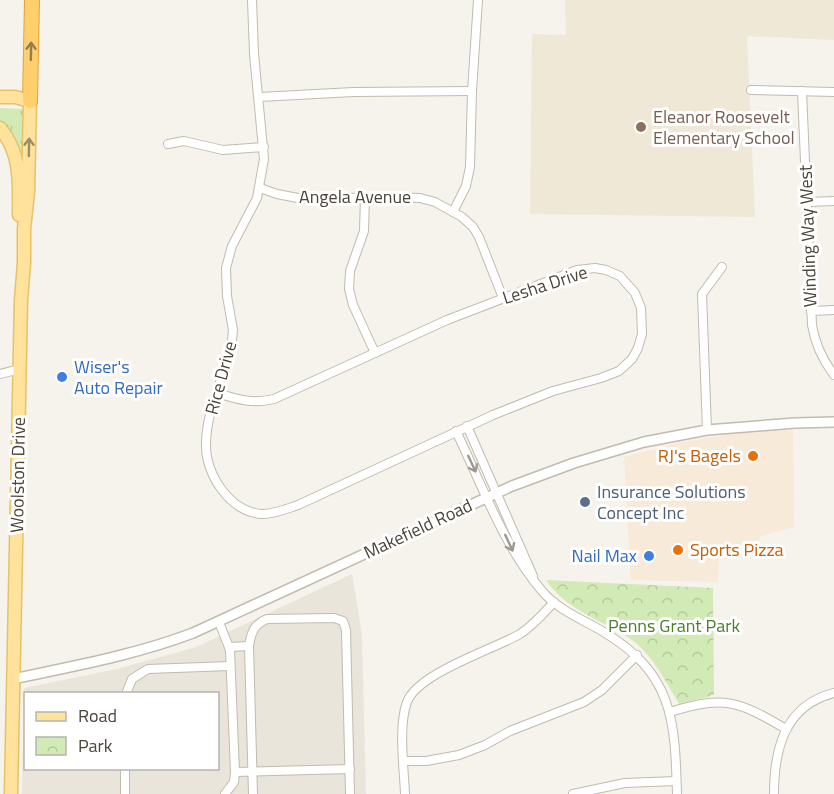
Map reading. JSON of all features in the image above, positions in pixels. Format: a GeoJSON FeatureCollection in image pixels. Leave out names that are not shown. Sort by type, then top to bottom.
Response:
{"type":"FeatureCollection","features":[{"type":"Feature","properties":{"kind":"highway"},"geometry":{"type":"LineString","coordinates":[[30,101],[32,0]]}},
{"type":"Feature","properties":{"kind":"main road"},"geometry":{"type":"LineString","coordinates":[[0,97],[15,97],[30,101]]}},
{"type":"Feature","properties":{"kind":"main road"},"geometry":{"type":"LineString","coordinates":[[0,105],[15,105],[30,101]]}},
{"type":"Feature","properties":{"kind":"main road","name":"Woolston Drive"},"geometry":{"type":"LineString","coordinates":[[11,794],[21,300],[28,192],[30,101]]}},
{"type":"Feature","properties":{"kind":"main road","name":"Woolston Drive"},"geometry":{"type":"LineString","coordinates":[[0,128],[12,145],[18,165],[21,300]]}},
{"type":"Feature","properties":{"kind":"street","name":"Rice Drive"},"geometry":{"type":"LineString","coordinates":[[252,0],[254,54],[264,159],[260,188],[252,209],[232,246],[226,268],[227,296],[233,330],[211,413],[206,444],[212,472],[230,500],[254,513],[273,513],[298,505],[467,426]]}},
{"type":"Feature","properties":{"kind":"street"},"geometry":{"type":"LineString","coordinates":[[453,212],[469,178],[478,0]]}},
{"type":"Feature","properties":{"kind":"street"},"geometry":{"type":"LineString","coordinates":[[259,97],[354,92],[472,90]]}},
{"type":"Feature","properties":{"kind":"street"},"geometry":{"type":"LineString","coordinates":[[751,90],[834,92]]}},
{"type":"Feature","properties":{"kind":"street","name":"Winding Way West"},"geometry":{"type":"LineString","coordinates":[[802,91],[813,336],[824,361],[834,375]]}},
{"type":"Feature","properties":{"kind":"street"},"geometry":{"type":"LineString","coordinates":[[168,144],[184,141],[223,150],[264,147]]}},
{"type":"Feature","properties":{"kind":"street","name":"Angela Avenue"},"geometry":{"type":"LineString","coordinates":[[260,188],[303,199],[420,198],[435,202],[468,222],[479,237],[503,298]]}},
{"type":"Feature","properties":{"kind":"street"},"geometry":{"type":"LineString","coordinates":[[365,197],[364,231],[350,271],[349,289],[353,305],[375,353]]}},
{"type":"Feature","properties":{"kind":"street"},"geometry":{"type":"LineString","coordinates":[[807,202],[834,201]]}},
{"type":"Feature","properties":{"kind":"street"},"geometry":{"type":"LineString","coordinates":[[707,430],[702,294],[722,267]]}},
{"type":"Feature","properties":{"kind":"street","name":"Lesha Drive"},"geometry":{"type":"LineString","coordinates":[[218,393],[250,402],[274,399],[503,298],[583,268],[614,272],[630,285],[639,301],[642,325],[639,348],[632,359],[614,373],[553,391],[467,426]]}},
{"type":"Feature","properties":{"kind":"street"},"geometry":{"type":"LineString","coordinates":[[811,310],[834,310]]}},
{"type":"Feature","properties":{"kind":"street"},"geometry":{"type":"LineString","coordinates":[[0,374],[20,369]]}},
{"type":"Feature","properties":{"kind":"street","name":"Makefield Road"},"geometry":{"type":"LineString","coordinates":[[13,679],[141,652],[193,633],[487,497],[574,463],[618,449],[707,430],[834,422]]}},
{"type":"Feature","properties":{"kind":"street"},"geometry":{"type":"LineString","coordinates":[[467,426],[537,585]]}},
{"type":"Feature","properties":{"kind":"street"},"geometry":{"type":"LineString","coordinates":[[456,431],[514,554],[537,585],[554,602],[637,655],[655,678],[670,712],[675,744],[677,794]]}},
{"type":"Feature","properties":{"kind":"street"},"geometry":{"type":"LineString","coordinates":[[405,794],[406,707],[411,695],[418,686],[434,676],[521,633],[538,620],[554,602]]}},
{"type":"Feature","properties":{"kind":"street"},"geometry":{"type":"LineString","coordinates":[[253,794],[249,646],[255,627],[267,619],[334,618],[343,621],[346,630],[350,794]]}},
{"type":"Feature","properties":{"kind":"street"},"geometry":{"type":"LineString","coordinates":[[219,622],[229,647],[234,772],[234,782],[225,794]]}},
{"type":"Feature","properties":{"kind":"street"},"geometry":{"type":"LineString","coordinates":[[229,647],[249,646]]}},
{"type":"Feature","properties":{"kind":"street"},"geometry":{"type":"LineString","coordinates":[[404,761],[426,761],[459,755],[485,745],[510,730],[584,702],[602,690],[637,655]]}},
{"type":"Feature","properties":{"kind":"street"},"geometry":{"type":"LineString","coordinates":[[126,692],[129,682],[148,669],[230,666]]}},
{"type":"Feature","properties":{"kind":"street"},"geometry":{"type":"LineString","coordinates":[[774,794],[776,757],[786,729],[800,711],[813,701],[834,693]]}},
{"type":"Feature","properties":{"kind":"street"},"geometry":{"type":"LineString","coordinates":[[670,712],[717,701],[734,703],[758,712],[786,729]]}},
{"type":"Feature","properties":{"kind":"street"},"geometry":{"type":"LineString","coordinates":[[234,772],[350,769]]}},
{"type":"Feature","properties":{"kind":"street"},"geometry":{"type":"LineString","coordinates":[[125,770],[125,794]]}},
{"type":"Feature","properties":{"kind":"street"},"geometry":{"type":"LineString","coordinates":[[573,794],[625,783],[676,781]]}},
{"type":"Feature","properties":{"kind":"shaded area","name":"Eleanor Roosevelt Elementary School"},"geometry":{"type":"Polygon","coordinates":[[[565,0],[834,0],[834,40],[747,36],[755,217],[530,214],[532,34],[566,35],[565,0]]]}},
{"type":"Feature","properties":{"kind":"shaded area"},"geometry":{"type":"Polygon","coordinates":[[[793,430],[794,527],[761,536],[750,557],[719,559],[718,582],[631,580],[624,457],[678,443],[735,433],[793,430]]]}},
{"type":"Feature","properties":{"kind":"shaded area"},"geometry":{"type":"Polygon","coordinates":[[[352,574],[362,635],[366,794],[22,794],[24,688],[117,669],[196,647],[352,574]]]}},
{"type":"Feature","properties":{"kind":"green space"},"geometry":{"type":"Polygon","coordinates":[[[0,108],[23,109],[23,162],[0,123],[0,108]]]}},
{"type":"Feature","properties":{"kind":"green space","name":"Penns Grant Park"},"geometry":{"type":"Polygon","coordinates":[[[546,580],[713,588],[714,695],[679,704],[657,668],[637,644],[573,607],[546,580]]]}},
{"type":"Feature","properties":{"kind":"place","name":"Eleanor Roosevelt Elementary School"},"geometry":{"type":"Point","coordinates":[641,127]}},
{"type":"Feature","properties":{"kind":"place","name":"Wiser's Auto Repair"},"geometry":{"type":"Point","coordinates":[62,377]}},
{"type":"Feature","properties":{"kind":"place","name":"RJ's Bagels"},"geometry":{"type":"Point","coordinates":[753,456]}},
{"type":"Feature","properties":{"kind":"place","name":"Insurance Solutions Concept Inc"},"geometry":{"type":"Point","coordinates":[585,502]}},
{"type":"Feature","properties":{"kind":"place","name":"Sports Pizza"},"geometry":{"type":"Point","coordinates":[678,550]}},
{"type":"Feature","properties":{"kind":"place","name":"Nail Max"},"geometry":{"type":"Point","coordinates":[649,556]}}]}
